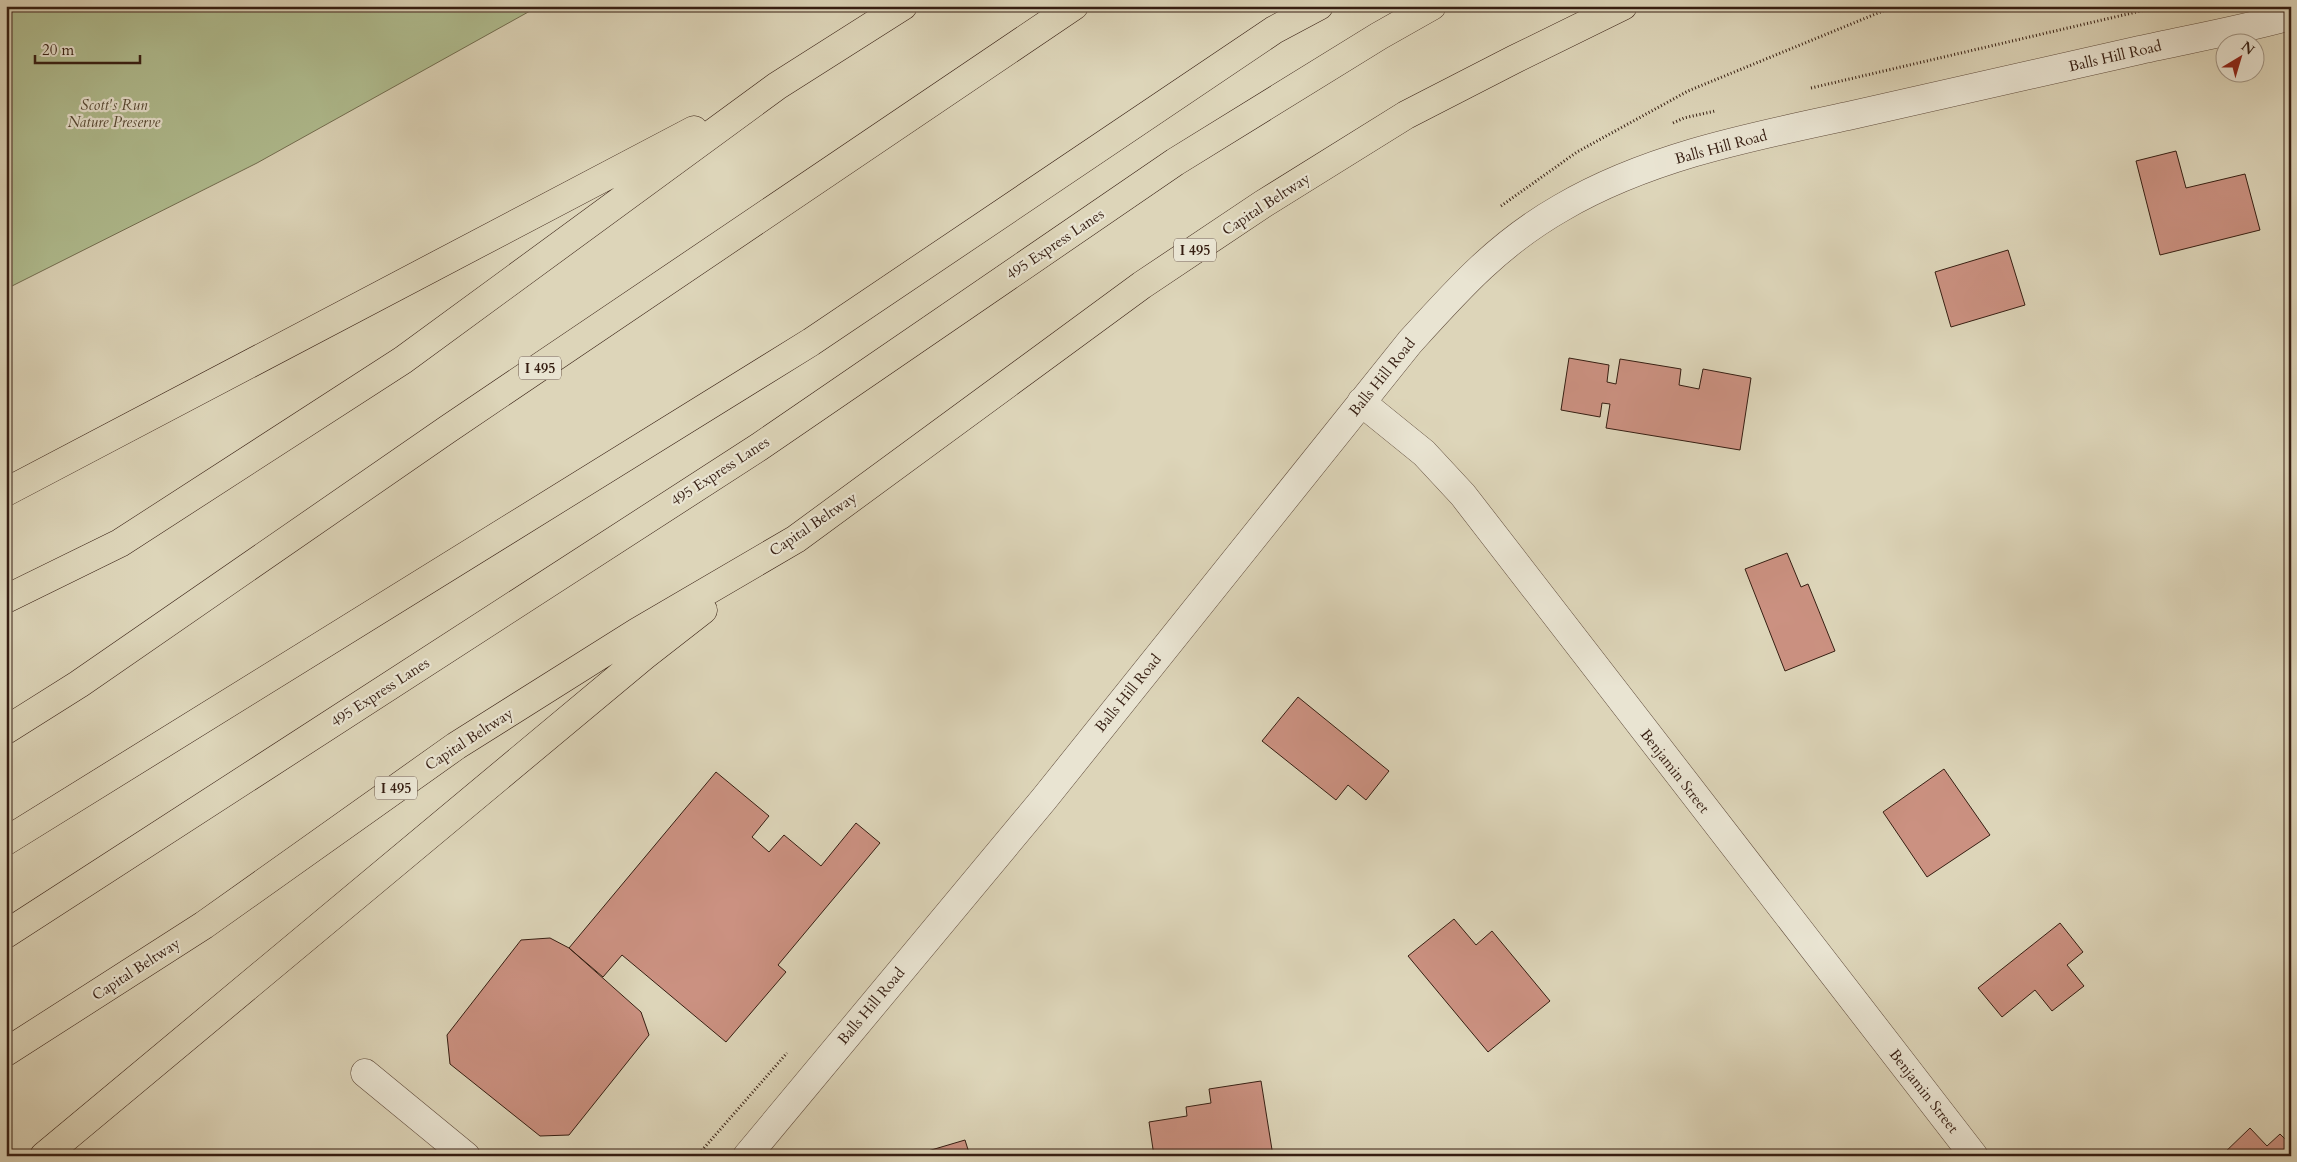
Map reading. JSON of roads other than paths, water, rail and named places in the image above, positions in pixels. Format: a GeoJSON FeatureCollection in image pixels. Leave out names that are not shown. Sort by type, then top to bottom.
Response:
{"type":"FeatureCollection","features":[{"type":"Feature","properties":{"kind":"highway"},"geometry":{"type":"LineString","coordinates":[[6,599],[120,543],[403,360],[777,86],[903,6]]}},
{"type":"Feature","properties":{"kind":"highway","name":"I 495"},"geometry":{"type":"LineString","coordinates":[[6,730],[79,684],[456,424],[1074,6]]}},
{"type":"Feature","properties":{"kind":"highway"},"geometry":{"type":"LineString","coordinates":[[6,841],[811,342],[1274,30],[1319,6]]}},
{"type":"Feature","properties":{"kind":"highway","name":"495 Express Lanes"},"geometry":{"type":"LineString","coordinates":[[6,934],[759,446],[1175,162],[1379,36],[1432,6]]}},
{"type":"Feature","properties":{"kind":"highway","name":"Capital Beltway"},"geometry":{"type":"LineString","coordinates":[[6,1052],[204,925],[456,746],[637,632],[796,539],[1142,285],[1263,204],[1406,115],[1623,6]]}},
{"type":"Feature","properties":{"kind":"highway"},"geometry":{"type":"LineString","coordinates":[[6,492],[777,86]]}},
{"type":"Feature","properties":{"kind":"highway"},"geometry":{"type":"LineString","coordinates":[[44,1156],[644,656],[796,539]]}},
{"type":"Feature","properties":{"kind":"street","name":"Balls Hill Road"},"geometry":{"type":"LineString","coordinates":[[747,1156],[1044,799],[1410,342],[1466,280],[1505,245],[1558,210],[1623,176],[1703,150],[1796,127],[2291,16]]}},
{"type":"Feature","properties":{"kind":"street","name":"Benjamin Street"},"geometry":{"type":"LineString","coordinates":[[1361,402],[1424,453],[1463,495],[1974,1156]]}},
{"type":"Feature","properties":{"kind":"street"},"geometry":{"type":"LineString","coordinates":[[365,1073],[466,1156]]}},
{"type":"Feature","properties":{"kind":"park label","name":"Scott's Run Nature Preserve"},"geometry":{"type":"Point","coordinates":[114,114]}}]}
